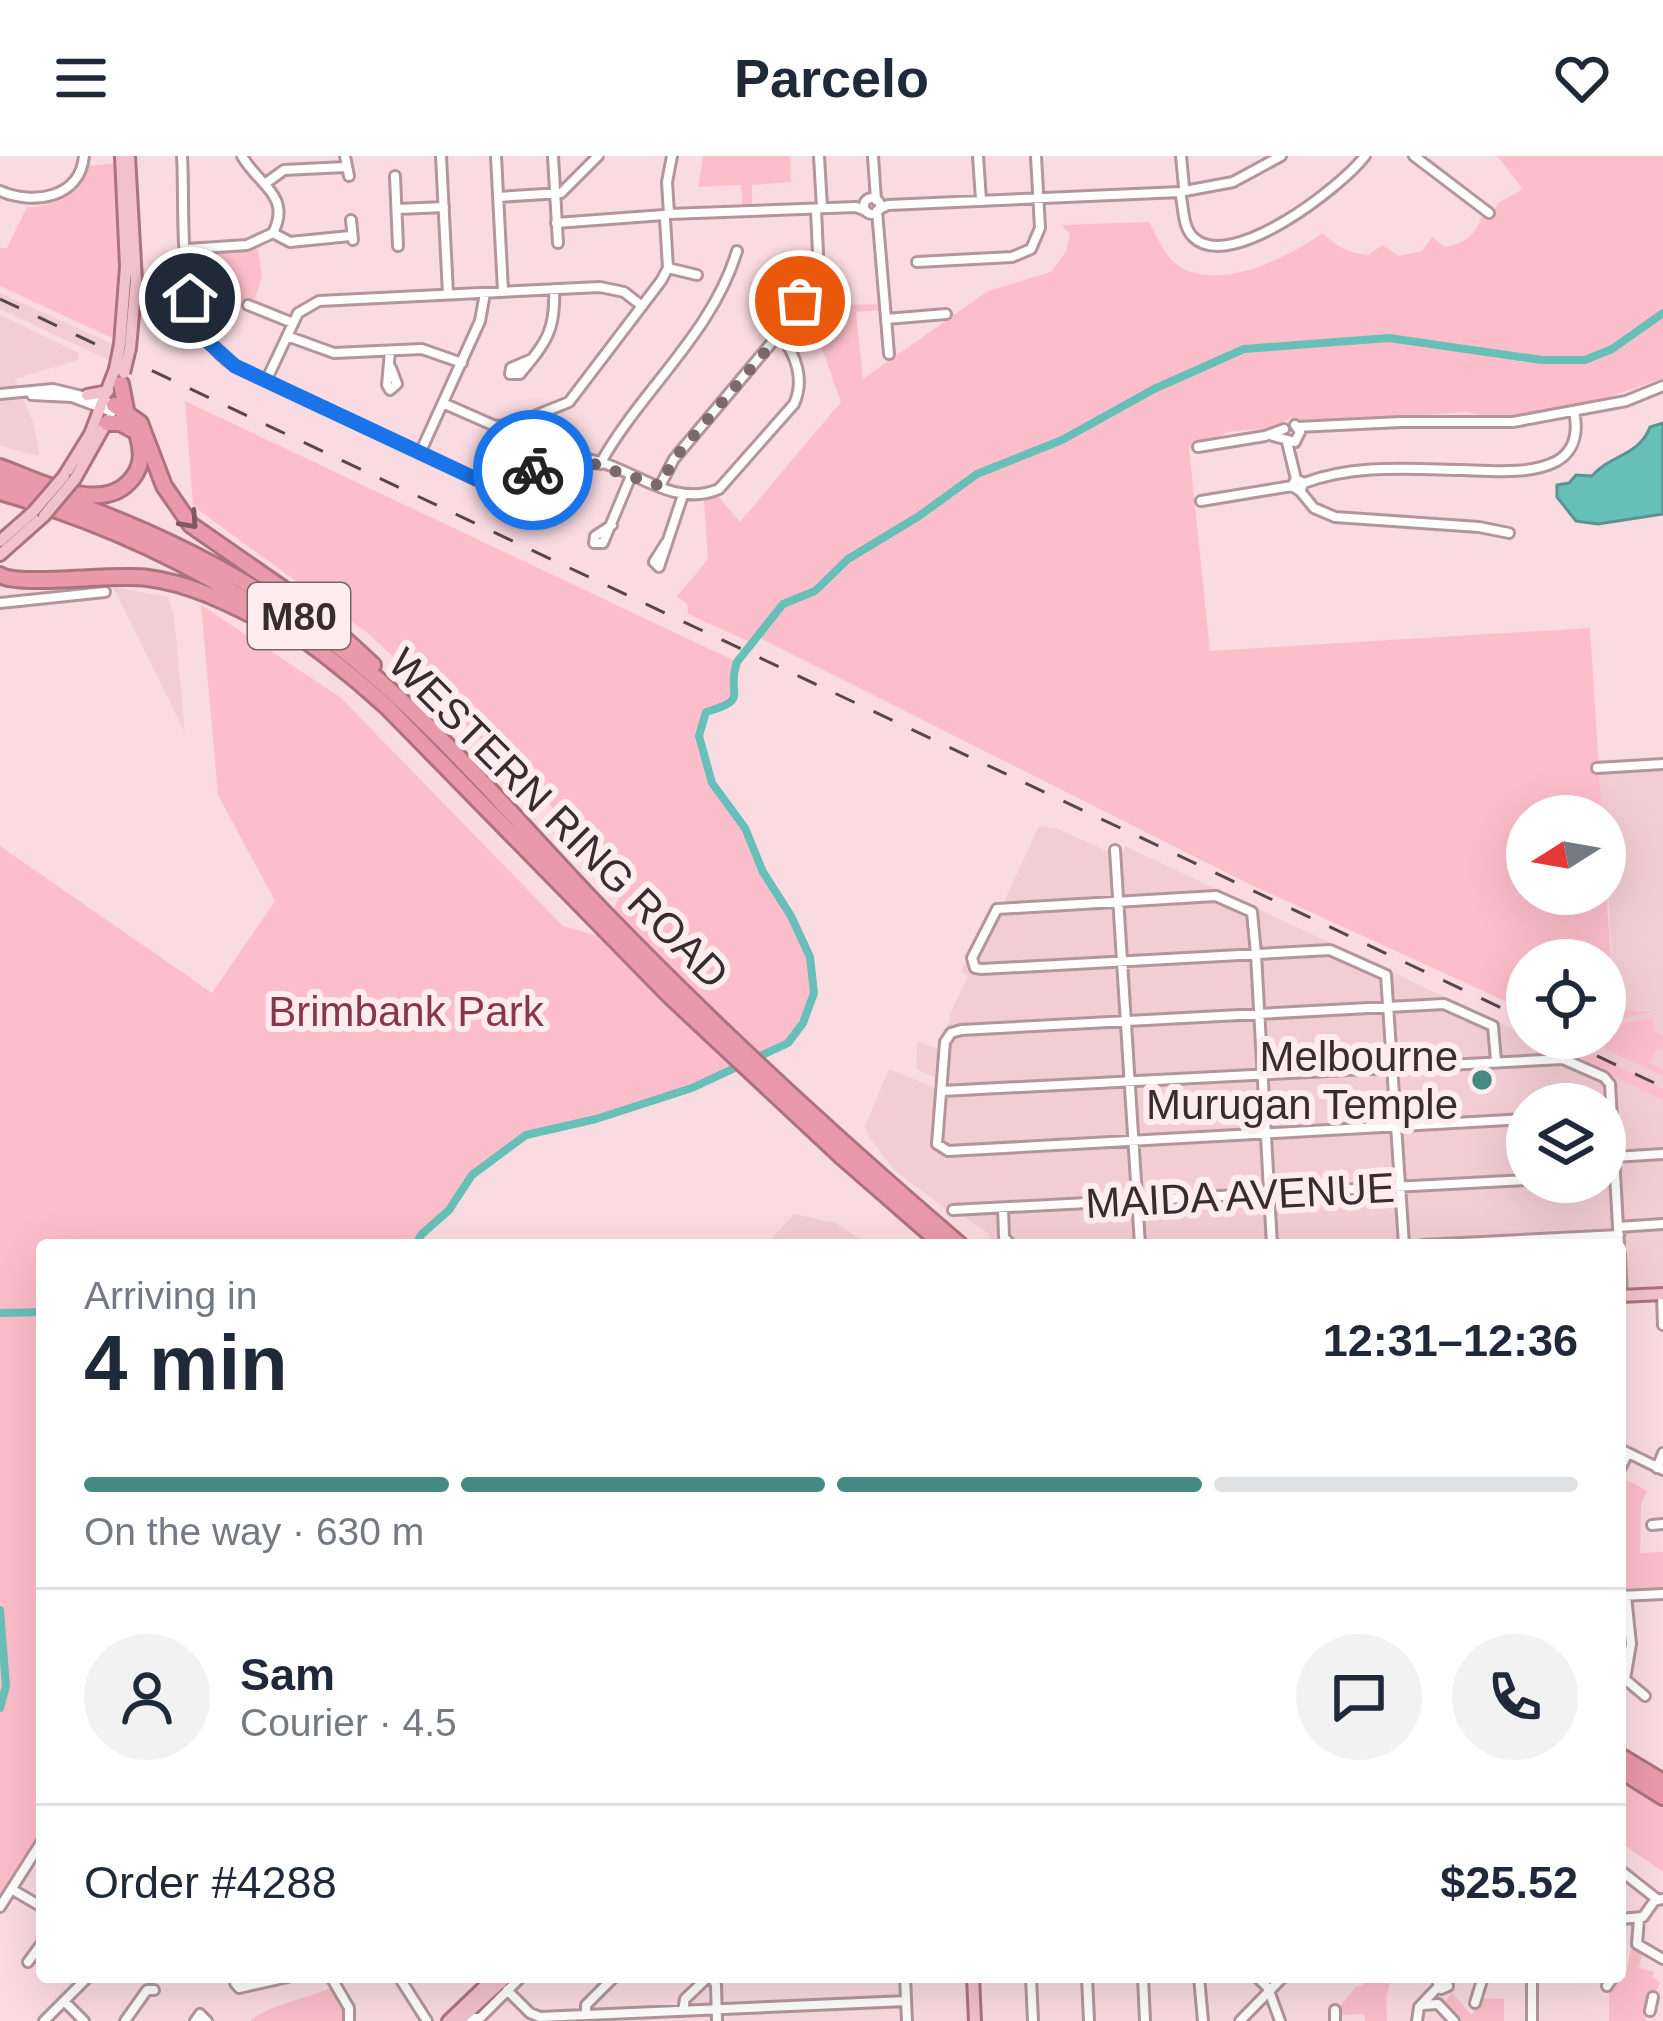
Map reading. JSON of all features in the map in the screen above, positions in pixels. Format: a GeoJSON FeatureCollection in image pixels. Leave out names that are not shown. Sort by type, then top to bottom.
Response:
{"type":"FeatureCollection","features":[{"type":"Feature","properties":{"kind":"highway"},"geometry":{"type":"LineString","coordinates":[[0,467],[85,495],[109,495],[129,483],[140,465],[141,451],[135,431],[120,423],[109,399]]}},
{"type":"Feature","properties":{"kind":"highway"},"geometry":{"type":"LineString","coordinates":[[109,399],[144,430],[164,486],[191,525],[329,622],[424,715],[454,753]]}},
{"type":"Feature","properties":{"kind":"highway","name":"WESTERN RING ROAD"},"geometry":{"type":"LineString","coordinates":[[0,478],[118,518],[235,575],[338,646],[454,753],[612,930],[937,1239]]}},
{"type":"Feature","properties":{"kind":"highway","name":"WESTERN RING ROAD"},"geometry":{"type":"LineString","coordinates":[[0,492],[163,553],[248,599],[324,654],[388,707],[859,1179],[950,1239]]}},
{"type":"Feature","properties":{"kind":"highway"},"geometry":{"type":"LineString","coordinates":[[0,575],[15,582],[125,575],[191,588],[324,654]]}},
{"type":"Feature","properties":{"kind":"highway"},"geometry":{"type":"LineString","coordinates":[[0,587],[68,577]]}},
{"type":"Feature","properties":{"kind":"highway"},"geometry":{"type":"LineString","coordinates":[[915,1218],[929,1239]]}},
{"type":"Feature","properties":{"kind":"highway"},"geometry":{"type":"LineString","coordinates":[[915,1218],[960,1239]]}},
{"type":"Feature","properties":{"kind":"highway"},"geometry":{"type":"LineString","coordinates":[[1626,1760],[1663,1782]]}},
{"type":"Feature","properties":{"kind":"highway"},"geometry":{"type":"LineString","coordinates":[[1626,1774],[1658,1797]]}},
{"type":"Feature","properties":{"kind":"main road"},"geometry":{"type":"LineString","coordinates":[[0,555],[69,478],[109,399],[125,346],[125,156]]}},
{"type":"Feature","properties":{"kind":"main road"},"geometry":{"type":"LineString","coordinates":[[0,541],[39,514]]}},
{"type":"Feature","properties":{"kind":"main road"},"geometry":{"type":"LineString","coordinates":[[1626,1296],[1662,1294]]}},
{"type":"Feature","properties":{"kind":"main road"},"geometry":{"type":"LineString","coordinates":[[456,2020],[489,1983]]}},
{"type":"Feature","properties":{"kind":"main road"},"geometry":{"type":"LineString","coordinates":[[974,1983],[975,2021]]}},
{"type":"Feature","properties":{"kind":"main road"},"geometry":{"type":"LineString","coordinates":[[456,2020],[507,1984]]}},
{"type":"Feature","properties":{"kind":"street"},"geometry":{"type":"LineString","coordinates":[[0,191],[34,201],[52,196],[77,178],[84,156]]}},
{"type":"Feature","properties":{"kind":"street"},"geometry":{"type":"LineString","coordinates":[[182,156],[190,304],[202,334],[224,359],[486,481],[576,458],[683,495],[719,489],[800,393],[798,370],[780,335]]}},
{"type":"Feature","properties":{"kind":"street"},"geometry":{"type":"LineString","coordinates":[[187,249],[247,245],[273,233],[280,212],[276,196],[242,156]]}},
{"type":"Feature","properties":{"kind":"street"},"geometry":{"type":"LineString","coordinates":[[441,156],[448,294]]}},
{"type":"Feature","properties":{"kind":"street"},"geometry":{"type":"LineString","coordinates":[[496,156],[503,291]]}},
{"type":"Feature","properties":{"kind":"street"},"geometry":{"type":"LineString","coordinates":[[554,156],[558,243]]}},
{"type":"Feature","properties":{"kind":"street"},"geometry":{"type":"LineString","coordinates":[[498,197],[566,190],[598,156]]}},
{"type":"Feature","properties":{"kind":"street"},"geometry":{"type":"LineString","coordinates":[[445,404],[495,426],[568,403],[668,268],[672,156]]}},
{"type":"Feature","properties":{"kind":"street"},"geometry":{"type":"LineString","coordinates":[[660,486],[674,459],[794,316],[818,254],[819,156]]}},
{"type":"Feature","properties":{"kind":"street"},"geometry":{"type":"LineString","coordinates":[[872,156],[889,354]]}},
{"type":"Feature","properties":{"kind":"street"},"geometry":{"type":"LineString","coordinates":[[977,156],[981,200]]}},
{"type":"Feature","properties":{"kind":"street"},"geometry":{"type":"LineString","coordinates":[[917,262],[1012,257],[1026,252],[1039,234],[1036,156]]}},
{"type":"Feature","properties":{"kind":"street"},"geometry":{"type":"LineString","coordinates":[[1181,156],[1185,221],[1196,240],[1207,245],[1272,229],[1347,177],[1365,156]]}},
{"type":"Feature","properties":{"kind":"street"},"geometry":{"type":"LineString","coordinates":[[556,223],[1183,190],[1233,182],[1281,156]]}},
{"type":"Feature","properties":{"kind":"street"},"geometry":{"type":"LineString","coordinates":[[1414,156],[1489,213]]}},
{"type":"Feature","properties":{"kind":"street"},"geometry":{"type":"LineString","coordinates":[[266,183],[284,170],[346,166]]}},
{"type":"Feature","properties":{"kind":"street"},"geometry":{"type":"LineString","coordinates":[[395,176],[398,246]]}},
{"type":"Feature","properties":{"kind":"street"},"geometry":{"type":"LineString","coordinates":[[397,209],[444,207]]}},
{"type":"Feature","properties":{"kind":"street"},"geometry":{"type":"LineString","coordinates":[[273,233],[290,242],[351,238],[351,220]]}},
{"type":"Feature","properties":{"kind":"street"},"geometry":{"type":"LineString","coordinates":[[600,464],[708,314],[737,251]]}},
{"type":"Feature","properties":{"kind":"street"},"geometry":{"type":"LineString","coordinates":[[668,268],[697,274]]}},
{"type":"Feature","properties":{"kind":"street"},"geometry":{"type":"LineString","coordinates":[[814,268],[832,276]]}},
{"type":"Feature","properties":{"kind":"street"},"geometry":{"type":"LineString","coordinates":[[780,279],[803,285]]}},
{"type":"Feature","properties":{"kind":"street"},"geometry":{"type":"LineString","coordinates":[[266,381],[293,323],[306,306],[319,301],[612,288],[642,306]]}},
{"type":"Feature","properties":{"kind":"street"},"geometry":{"type":"LineString","coordinates":[[532,359],[554,326],[554,289]]}},
{"type":"Feature","properties":{"kind":"street"},"geometry":{"type":"LineString","coordinates":[[420,453],[483,312],[485,292]]}},
{"type":"Feature","properties":{"kind":"street"},"geometry":{"type":"LineString","coordinates":[[263,311],[293,323]]}},
{"type":"Feature","properties":{"kind":"street"},"geometry":{"type":"LineString","coordinates":[[886,319],[946,314]]}},
{"type":"Feature","properties":{"kind":"street"},"geometry":{"type":"LineString","coordinates":[[287,336],[334,353],[429,349],[462,363]]}},
{"type":"Feature","properties":{"kind":"street"},"geometry":{"type":"LineString","coordinates":[[390,350],[391,368]]}},
{"type":"Feature","properties":{"kind":"street"},"geometry":{"type":"LineString","coordinates":[[1265,436],[1293,437],[1324,428],[1401,422],[1513,422],[1626,401],[1663,386]]}},
{"type":"Feature","properties":{"kind":"street"},"geometry":{"type":"LineString","coordinates":[[0,397],[46,388],[109,399]]}},
{"type":"Feature","properties":{"kind":"street"},"geometry":{"type":"LineString","coordinates":[[1201,502],[1347,471],[1501,471],[1545,465],[1572,445],[1574,411]]}},
{"type":"Feature","properties":{"kind":"street"},"geometry":{"type":"LineString","coordinates":[[1198,448],[1284,429],[1293,437],[1298,485],[1324,514],[1509,533]]}},
{"type":"Feature","properties":{"kind":"street"},"geometry":{"type":"LineString","coordinates":[[612,525],[631,476]]}},
{"type":"Feature","properties":{"kind":"street"},"geometry":{"type":"LineString","coordinates":[[667,543],[683,495]]}},
{"type":"Feature","properties":{"kind":"street"},"geometry":{"type":"LineString","coordinates":[[1349,519],[1349,530]]}},
{"type":"Feature","properties":{"kind":"street"},"geometry":{"type":"LineString","coordinates":[[1492,541],[1496,530]]}},
{"type":"Feature","properties":{"kind":"street"},"geometry":{"type":"LineString","coordinates":[[0,603],[105,592]]}},
{"type":"Feature","properties":{"kind":"street"},"geometry":{"type":"LineString","coordinates":[[1597,768],[1663,764]]}},
{"type":"Feature","properties":{"kind":"street"},"geometry":{"type":"LineString","coordinates":[[1115,850],[1140,1239]]}},
{"type":"Feature","properties":{"kind":"street"},"geometry":{"type":"LineString","coordinates":[[1272,1239],[1256,954],[1253,914],[1216,896],[997,909],[972,958],[973,967],[1124,961],[1256,954],[1332,950],[1388,978],[1404,1239]]}},
{"type":"Feature","properties":{"kind":"street"},"geometry":{"type":"LineString","coordinates":[[1496,1060],[1494,1031],[1488,1022],[1448,1004],[961,1030],[949,1035],[939,1148],[1506,1120]]}},
{"type":"Feature","properties":{"kind":"street"},"geometry":{"type":"LineString","coordinates":[[942,1090],[1560,1058],[1609,1083]]}},
{"type":"Feature","properties":{"kind":"street"},"geometry":{"type":"LineString","coordinates":[[1626,1156],[1663,1154]]}},
{"type":"Feature","properties":{"kind":"street","name":"MAIDA AVENUE"},"geometry":{"type":"LineString","coordinates":[[953,1210],[1506,1181]]}},
{"type":"Feature","properties":{"kind":"street"},"geometry":{"type":"LineString","coordinates":[[1614,1203],[1619,1236]]}},
{"type":"Feature","properties":{"kind":"street"},"geometry":{"type":"LineString","coordinates":[[1003,1208],[1006,1239]]}},
{"type":"Feature","properties":{"kind":"street"},"geometry":{"type":"LineString","coordinates":[[1553,1239],[1619,1236],[1663,1224]]}},
{"type":"Feature","properties":{"kind":"street"},"geometry":{"type":"LineString","coordinates":[[1662,1294],[1663,1325]]}},
{"type":"Feature","properties":{"kind":"street"},"geometry":{"type":"LineString","coordinates":[[1626,1452],[1660,1469],[1663,1453]]}},
{"type":"Feature","properties":{"kind":"street"},"geometry":{"type":"LineString","coordinates":[[1652,1525],[1663,1524]]}},
{"type":"Feature","properties":{"kind":"street"},"geometry":{"type":"LineString","coordinates":[[1626,1596],[1663,1594]]}},
{"type":"Feature","properties":{"kind":"street"},"geometry":{"type":"LineString","coordinates":[[1626,1617],[1630,1644],[1626,1663]]}},
{"type":"Feature","properties":{"kind":"street"},"geometry":{"type":"LineString","coordinates":[[1626,1680],[1645,1696]]}},
{"type":"Feature","properties":{"kind":"street"},"geometry":{"type":"LineString","coordinates":[[0,1907],[36,1853]]}},
{"type":"Feature","properties":{"kind":"street"},"geometry":{"type":"LineString","coordinates":[[1626,1875],[1659,1901],[1639,1918],[1626,1919]]}},
{"type":"Feature","properties":{"kind":"street"},"geometry":{"type":"LineString","coordinates":[[14,1890],[36,1903]]}},
{"type":"Feature","properties":{"kind":"street"},"geometry":{"type":"LineString","coordinates":[[1639,1918],[1637,1944],[1663,1959]]}},
{"type":"Feature","properties":{"kind":"street"},"geometry":{"type":"LineString","coordinates":[[28,1962],[36,1951]]}},
{"type":"Feature","properties":{"kind":"street"},"geometry":{"type":"LineString","coordinates":[[44,2021],[82,1983]]}},
{"type":"Feature","properties":{"kind":"street"},"geometry":{"type":"LineString","coordinates":[[334,1983],[349,2008],[349,2021]]}},
{"type":"Feature","properties":{"kind":"street"},"geometry":{"type":"LineString","coordinates":[[401,1983],[425,2021]]}},
{"type":"Feature","properties":{"kind":"street"},"geometry":{"type":"LineString","coordinates":[[586,2015],[588,2003],[608,1983]]}},
{"type":"Feature","properties":{"kind":"street"},"geometry":{"type":"LineString","coordinates":[[683,2011],[685,1999],[703,1983]]}},
{"type":"Feature","properties":{"kind":"street"},"geometry":{"type":"LineString","coordinates":[[714,1983],[717,2021]]}},
{"type":"Feature","properties":{"kind":"street"},"geometry":{"type":"LineString","coordinates":[[905,1983],[907,2021]]}},
{"type":"Feature","properties":{"kind":"street"},"geometry":{"type":"LineString","coordinates":[[1031,1983],[1033,2021]]}},
{"type":"Feature","properties":{"kind":"street"},"geometry":{"type":"LineString","coordinates":[[1087,1983],[1089,2021]]}},
{"type":"Feature","properties":{"kind":"street"},"geometry":{"type":"LineString","coordinates":[[1143,1983],[1145,2021]]}},
{"type":"Feature","properties":{"kind":"street"},"geometry":{"type":"LineString","coordinates":[[1200,1983],[1203,2021]]}},
{"type":"Feature","properties":{"kind":"street"},"geometry":{"type":"LineString","coordinates":[[1263,1983],[1280,2021]]}},
{"type":"Feature","properties":{"kind":"street"},"geometry":{"type":"LineString","coordinates":[[1240,2021],[1277,1983]]}},
{"type":"Feature","properties":{"kind":"street"},"geometry":{"type":"LineString","coordinates":[[1417,2021],[1421,2005],[1439,1983]]}},
{"type":"Feature","properties":{"kind":"street"},"geometry":{"type":"LineString","coordinates":[[1475,2003],[1481,1983]]}},
{"type":"Feature","properties":{"kind":"street"},"geometry":{"type":"LineString","coordinates":[[1532,1983],[1532,2021]]}},
{"type":"Feature","properties":{"kind":"street"},"geometry":{"type":"LineString","coordinates":[[456,2020],[477,2020],[507,1984],[536,2017],[906,2001]]}},
{"type":"Feature","properties":{"kind":"street"},"geometry":{"type":"LineString","coordinates":[[64,2001],[84,2021]]}},
{"type":"Feature","properties":{"kind":"street"},"geometry":{"type":"LineString","coordinates":[[1421,2005],[1438,2004],[1454,2021]]}},
{"type":"Feature","properties":{"kind":"street"},"geometry":{"type":"LineString","coordinates":[[1652,2004],[1663,2009]]}},
{"type":"Feature","properties":{"kind":"street"},"geometry":{"type":"LineString","coordinates":[[125,2021],[140,2005]]}},
{"type":"Feature","properties":{"kind":"street"},"geometry":{"type":"LineString","coordinates":[[195,2021],[200,2014],[207,2021]]}},
{"type":"Feature","properties":{"kind":"shaded area"},"geometry":{"type":"Polygon","coordinates":[[[0,293],[117,346],[113,362],[0,309],[0,293]]]}},
{"type":"Feature","properties":{"kind":"shaded area"},"geometry":{"type":"Polygon","coordinates":[[[0,315],[79,353],[78,360],[15,379],[33,422],[38,456],[0,446],[0,315]]]}},
{"type":"Feature","properties":{"kind":"shaded area"},"geometry":{"type":"Polygon","coordinates":[[[113,587],[168,597],[185,733],[113,587]]]}},
{"type":"Feature","properties":{"kind":"shaded area"},"geometry":{"type":"Polygon","coordinates":[[[1663,758],[1663,1073],[1646,1065],[1652,1018],[1626,1022],[1626,1017],[1652,1010],[1626,1011],[1626,939],[1611,939],[1610,915],[1626,915],[1626,795],[1600,795],[1598,760],[1663,758]]]}},
{"type":"Feature","properties":{"kind":"shaded area"},"geometry":{"type":"Polygon","coordinates":[[[1039,826],[1058,829],[1111,853],[1123,853],[1125,846],[1506,1026],[1506,1059],[1576,1059],[1663,1100],[1663,1287],[1626,1289],[1626,1239],[989,1239],[988,1233],[961,1215],[953,1215],[894,1170],[865,1126],[889,1069],[938,1089],[939,1079],[916,1069],[917,1041],[941,1050],[951,1012],[968,976],[961,972],[994,903],[1004,902],[1039,826]]]}},
{"type":"Feature","properties":{"kind":"shaded area"},"geometry":{"type":"Polygon","coordinates":[[[1599,1059],[1626,1059],[1663,1076],[1663,1089],[1599,1059]]]}},
{"type":"Feature","properties":{"kind":"shaded area"},"geometry":{"type":"Polygon","coordinates":[[[794,1214],[835,1223],[860,1239],[771,1239],[794,1214]]]}},
{"type":"Feature","properties":{"kind":"green space"},"geometry":{"type":"Polygon","coordinates":[[[703,156],[790,156],[791,182],[752,185],[752,207],[743,208],[741,185],[698,187],[703,156]]]}},
{"type":"Feature","properties":{"kind":"green space"},"geometry":{"type":"Polygon","coordinates":[[[1497,156],[1663,156],[1663,378],[1535,415],[1494,417],[1465,412],[1316,423],[1290,418],[1273,428],[1229,432],[1189,448],[1210,651],[1590,628],[1601,795],[1506,795],[1506,915],[1608,915],[1609,939],[1506,939],[1506,1001],[1249,884],[756,636],[750,642],[688,614],[687,604],[677,596],[708,560],[704,501],[717,495],[740,522],[841,402],[817,335],[798,322],[804,306],[881,304],[882,310],[856,312],[863,379],[988,291],[1051,272],[1066,252],[1070,234],[1062,225],[1149,222],[1174,262],[1190,272],[1229,274],[1270,262],[1323,233],[1350,251],[1369,255],[1382,245],[1399,256],[1422,251],[1432,237],[1445,247],[1452,246],[1473,232],[1482,216],[1490,220],[1498,203],[1523,189],[1497,156]]]}},
{"type":"Feature","properties":{"kind":"green space"},"geometry":{"type":"Polygon","coordinates":[[[115,163],[118,279],[112,338],[0,286],[0,248],[7,248],[27,207],[64,196],[89,166],[115,163]]]}},
{"type":"Feature","properties":{"kind":"green space"},"geometry":{"type":"Polygon","coordinates":[[[258,249],[262,277],[255,299],[219,302],[214,253],[258,249]]]}},
{"type":"Feature","properties":{"kind":"green space","name":"Brimbank Park"},"geometry":{"type":"Polygon","coordinates":[[[185,401],[737,662],[734,699],[705,712],[699,736],[712,783],[745,828],[763,872],[810,957],[814,993],[803,1023],[788,1043],[692,1088],[596,1119],[526,1135],[472,1175],[449,1210],[419,1239],[36,1239],[36,1840],[0,1899],[0,846],[212,993],[275,901],[218,795],[201,605],[340,697],[563,926],[601,940],[621,920],[612,910],[620,885],[608,860],[370,635],[193,506],[185,401]]]}},
{"type":"Feature","properties":{"kind":"green space"},"geometry":{"type":"Polygon","coordinates":[[[1626,1010],[1652,1011],[1626,1018],[1626,1010]]]}},
{"type":"Feature","properties":{"kind":"green space"},"geometry":{"type":"Polygon","coordinates":[[[1652,1018],[1653,1030],[1663,1036],[1663,1050],[1657,1048],[1650,1063],[1663,1070],[1663,1076],[1626,1059],[1626,1022],[1652,1018]]]}},
{"type":"Feature","properties":{"kind":"green space"},"geometry":{"type":"Polygon","coordinates":[[[1576,1059],[1605,1059],[1663,1089],[1663,1100],[1576,1059]]]}},
{"type":"Feature","properties":{"kind":"green space"},"geometry":{"type":"Polygon","coordinates":[[[1626,1479],[1647,1491],[1641,1504],[1640,1553],[1663,1552],[1663,1588],[1626,1589],[1626,1479]]]}},
{"type":"Feature","properties":{"kind":"green space"},"geometry":{"type":"Polygon","coordinates":[[[1626,1783],[1663,1807],[1663,1872],[1626,1846],[1626,1783]]]}},
{"type":"Feature","properties":{"kind":"green space"},"geometry":{"type":"Polygon","coordinates":[[[1632,1945],[1642,1954],[1639,1968],[1654,1972],[1652,1977],[1660,1982],[1645,2021],[1609,2021],[1611,1983],[1626,1983],[1632,1945]]]}},
{"type":"Feature","properties":{"kind":"green space"},"geometry":{"type":"Polygon","coordinates":[[[1390,1983],[1387,2021],[1365,2021],[1364,2014],[1340,2015],[1340,2006],[1363,1985],[1390,1983]]]}},
{"type":"Feature","properties":{"kind":"green space"},"geometry":{"type":"Polygon","coordinates":[[[334,1986],[346,2021],[250,2021],[270,2009],[334,1986]]]}},
{"type":"Feature","properties":{"kind":"green space"},"geometry":{"type":"Polygon","coordinates":[[[1451,1992],[1472,2015],[1480,1998],[1504,1999],[1504,2021],[1462,2021],[1444,2005],[1451,1992]]]}},
{"type":"Feature","properties":{"kind":"water"},"geometry":{"type":"Polygon","coordinates":[[[1663,423],[1663,514],[1598,524],[1576,521],[1557,497],[1557,485],[1569,483],[1576,475],[1592,476],[1639,444],[1650,427],[1663,423]]]}},
{"type":"Feature","properties":{"kind":"waterway"},"geometry":{"type":"LineString","coordinates":[[419,1239],[449,1210],[472,1175],[526,1135],[596,1119],[692,1088],[788,1043],[803,1023],[814,993],[810,957],[763,872],[745,828],[712,783],[699,736],[706,712],[733,699],[737,662],[783,604],[815,591],[848,559],[977,474],[1062,440],[1154,389],[1244,349],[1389,338],[1542,360],[1585,360],[1612,349],[1663,313]]}},
{"type":"Feature","properties":{"kind":"waterway"},"geometry":{"type":"LineString","coordinates":[[0,1313],[36,1312]]}},
{"type":"Feature","properties":{"kind":"waterway"},"geometry":{"type":"LineString","coordinates":[[0,1610],[6,1686],[0,1708]]}},
{"type":"Feature","properties":{"kind":"railway"},"geometry":{"type":"LineString","coordinates":[[0,299],[1506,1010]]}},
{"type":"Feature","properties":{"kind":"railway"},"geometry":{"type":"LineString","coordinates":[[1604,1059],[1663,1087]]}},
{"type":"Feature","properties":{"kind":"way so far"},"geometry":{"type":"LineString","coordinates":[[533,470],[576,458],[660,486],[674,459],[792,320],[800,301]]}},
{"type":"Feature","properties":{"kind":"place","name":"Melbourne Murugan Temple"},"geometry":{"type":"Point","coordinates":[1482,1080]}},
{"type":"Feature","properties":{"kind":"route"},"geometry":{"type":"LineString","coordinates":[[190,298],[195,322],[206,340],[235,366],[476,479],[500,481],[533,470]]}}]}
